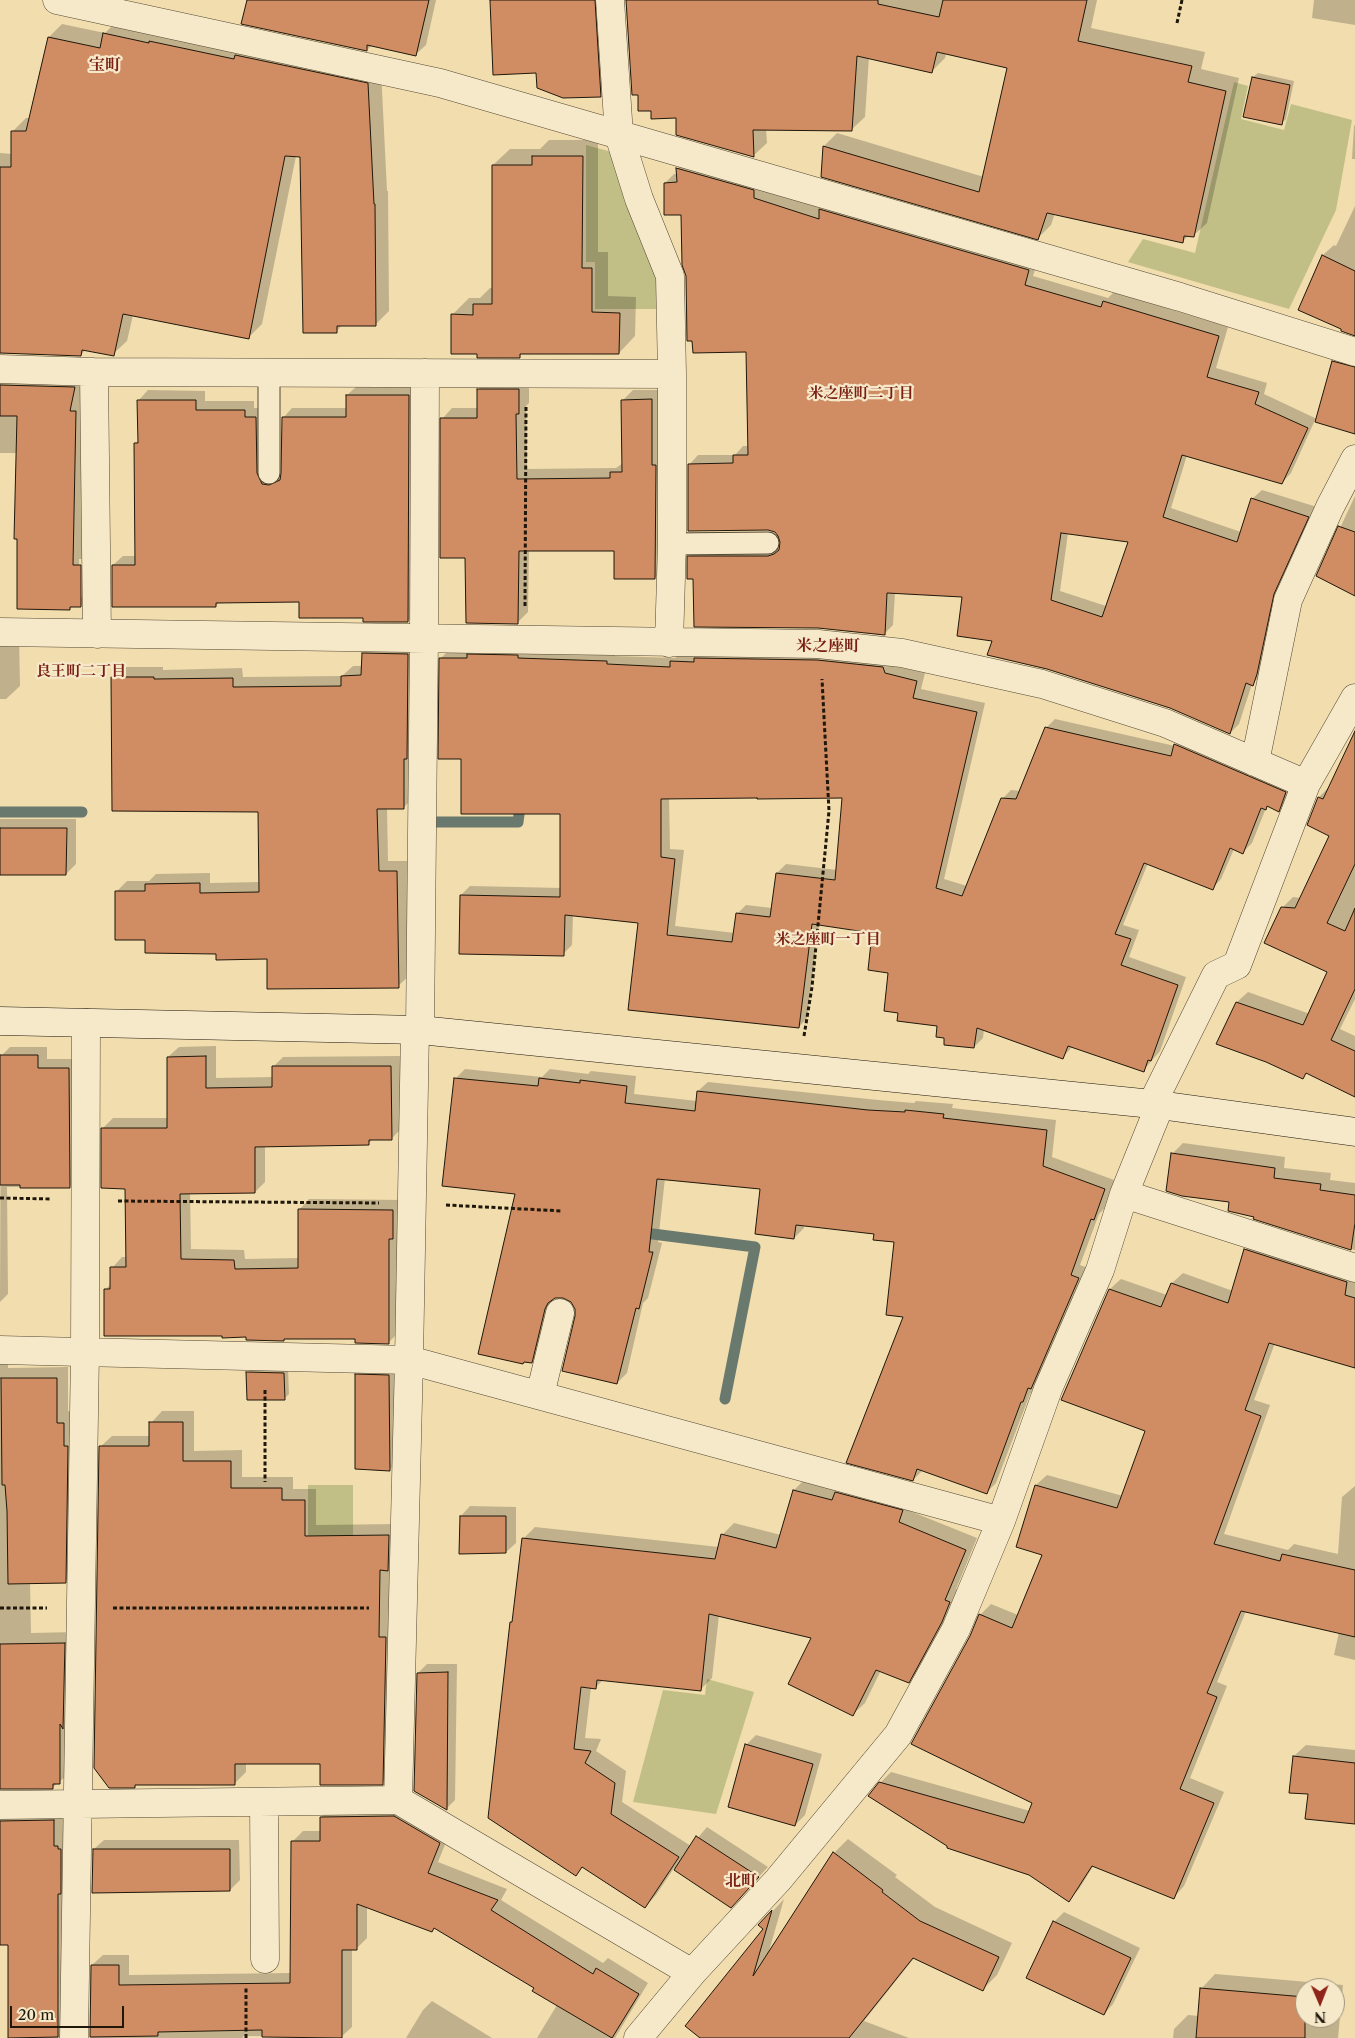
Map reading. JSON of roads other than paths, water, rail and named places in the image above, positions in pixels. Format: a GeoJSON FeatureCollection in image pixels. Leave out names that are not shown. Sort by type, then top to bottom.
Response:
{"type":"FeatureCollection","features":[{"type":"Feature","properties":{"kind":"street"},"geometry":{"type":"LineString","coordinates":[[56,0],[440,82],[1180,297],[1355,352]]}},
{"type":"Feature","properties":{"kind":"street"},"geometry":{"type":"LineString","coordinates":[[610,0],[619,134],[639,199],[670,276],[672,544],[669,642]]}},
{"type":"Feature","properties":{"kind":"street"},"geometry":{"type":"LineString","coordinates":[[0,369],[94,372],[672,374]]}},
{"type":"Feature","properties":{"kind":"street"},"geometry":{"type":"LineString","coordinates":[[94,372],[97,634]]}},
{"type":"Feature","properties":{"kind":"street"},"geometry":{"type":"LineString","coordinates":[[398,1800],[417,1030],[424,637],[425,373]]}},
{"type":"Feature","properties":{"kind":"street"},"geometry":{"type":"LineString","coordinates":[[1255,762],[1288,600],[1330,507],[1355,459]]}},
{"type":"Feature","properties":{"kind":"street"},"geometry":{"type":"LineString","coordinates":[[0,632],[818,644],[902,653],[1042,684],[1165,723],[1306,784]]}},
{"type":"Feature","properties":{"kind":"street"},"geometry":{"type":"LineString","coordinates":[[649,2035],[692,1973],[778,1880],[898,1735],[956,1629],[1001,1521],[1048,1389],[1100,1270],[1124,1194],[1156,1105],[1216,975],[1237,965],[1306,784],[1355,698]]}},
{"type":"Feature","properties":{"kind":"street"},"geometry":{"type":"LineString","coordinates":[[0,1021],[417,1030],[1156,1105],[1355,1132]]}},
{"type":"Feature","properties":{"kind":"street"},"geometry":{"type":"LineString","coordinates":[[74,2038],[85,1352],[86,1023]]}},
{"type":"Feature","properties":{"kind":"street"},"geometry":{"type":"LineString","coordinates":[[1124,1194],[1355,1268]]}},
{"type":"Feature","properties":{"kind":"street"},"geometry":{"type":"LineString","coordinates":[[540,1395],[560,1313]]}},
{"type":"Feature","properties":{"kind":"street"},"geometry":{"type":"LineString","coordinates":[[0,1350],[410,1360],[1001,1521]]}},
{"type":"Feature","properties":{"kind":"street"},"geometry":{"type":"LineString","coordinates":[[0,1805],[398,1800],[692,1973]]}},
{"type":"Feature","properties":{"kind":"street"},"geometry":{"type":"LineString","coordinates":[[264,1802],[265,1960]]}},
{"type":"Feature","properties":{"kind":"lane"},"geometry":{"type":"LineString","coordinates":[[269,473],[270,373]]}},
{"type":"Feature","properties":{"kind":"lane"},"geometry":{"type":"LineString","coordinates":[[672,544],[768,543]]}},
{"type":"Feature","properties":{"kind":"waterway"},"geometry":{"type":"LineString","coordinates":[[436,822],[518,822],[521,799]]}},
{"type":"Feature","properties":{"kind":"waterway"},"geometry":{"type":"LineString","coordinates":[[0,812],[82,812]]}},
{"type":"Feature","properties":{"kind":"waterway"},"geometry":{"type":"LineString","coordinates":[[637,1232],[755,1247],[725,1399]]}},
{"type":"Feature","properties":{"kind":"district","name":"宝町"},"geometry":{"type":"Point","coordinates":[105,65]}},
{"type":"Feature","properties":{"kind":"district","name":"米之座町二丁目"},"geometry":{"type":"Point","coordinates":[861,394]}},
{"type":"Feature","properties":{"kind":"district","name":"米之座町"},"geometry":{"type":"Point","coordinates":[828,646]}},
{"type":"Feature","properties":{"kind":"district","name":"良王町二丁目"},"geometry":{"type":"Point","coordinates":[81,672]}},
{"type":"Feature","properties":{"kind":"district","name":"米之座町一丁目"},"geometry":{"type":"Point","coordinates":[828,940]}},
{"type":"Feature","properties":{"kind":"district","name":"北町"},"geometry":{"type":"Point","coordinates":[741,1881]}}]}
